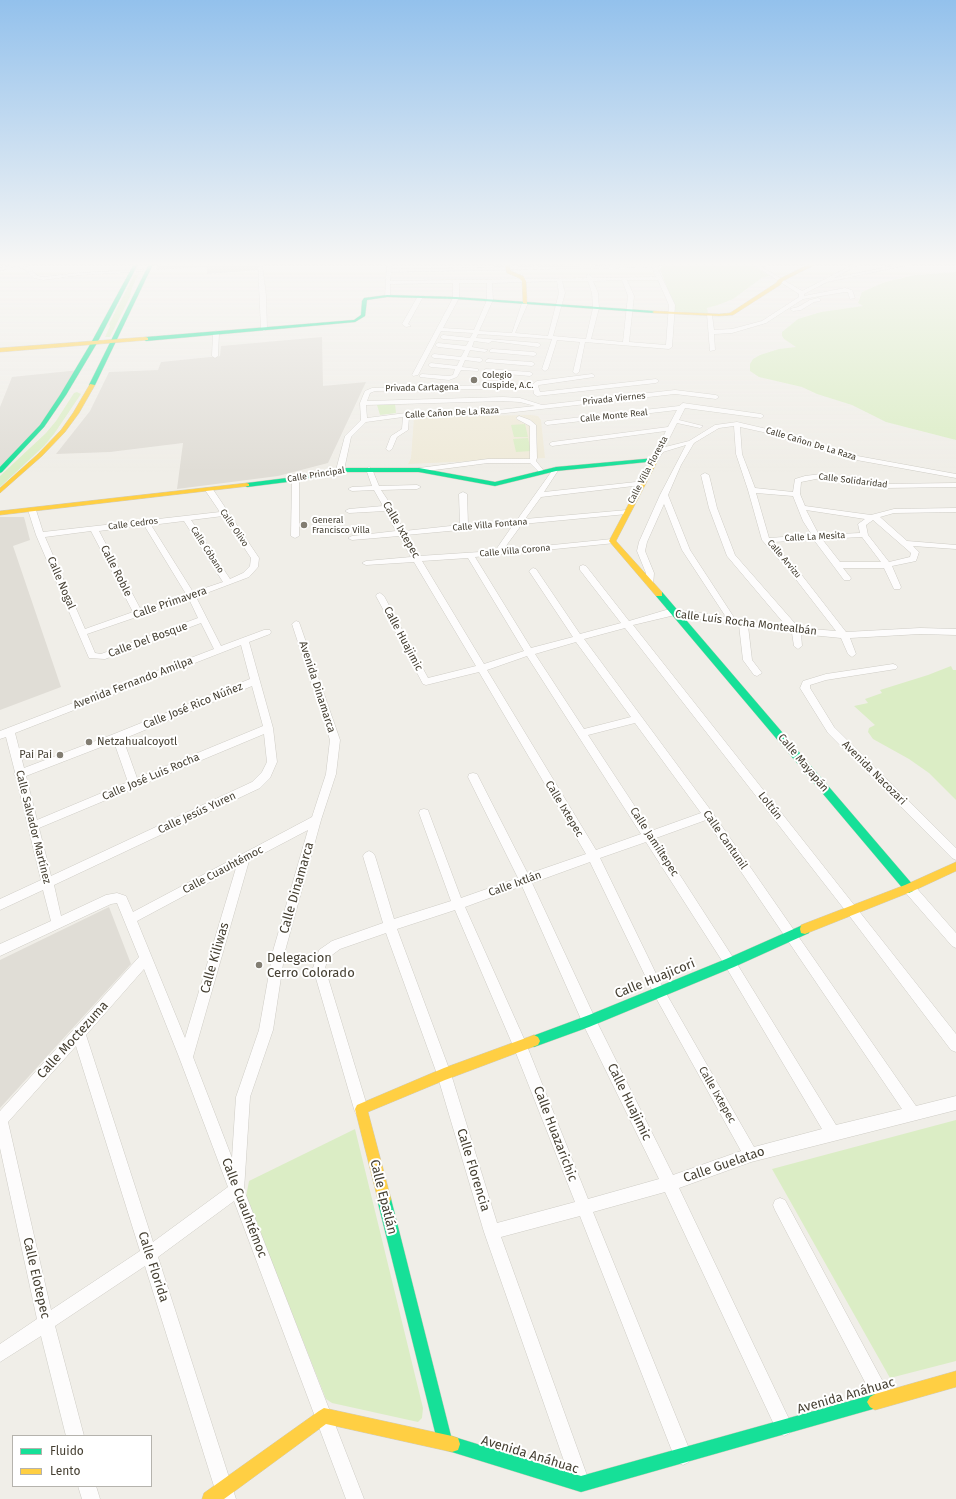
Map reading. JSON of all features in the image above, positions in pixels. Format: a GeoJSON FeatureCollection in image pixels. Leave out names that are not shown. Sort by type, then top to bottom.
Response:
{"type":"FeatureCollection","features":[{"type":"Feature","properties":{"kind":"street"},"geometry":{"type":"LineString","coordinates":[[0,471],[25,446],[46,421],[100,332]]}},
{"type":"Feature","properties":{"kind":"street"},"geometry":{"type":"LineString","coordinates":[[0,490],[40,455],[63,431],[93,384],[119,332]]}},
{"type":"Feature","properties":{"kind":"street"},"geometry":{"type":"LineString","coordinates":[[0,350],[229,332]]}},
{"type":"Feature","properties":{"kind":"street"},"geometry":{"type":"LineString","coordinates":[[415,375],[437,332]]}},
{"type":"Feature","properties":{"kind":"street"},"geometry":{"type":"LineString","coordinates":[[422,376],[453,378],[476,332],[669,347],[670,332]]}},
{"type":"Feature","properties":{"kind":"street"},"geometry":{"type":"LineString","coordinates":[[546,369],[554,332]]}},
{"type":"Feature","properties":{"kind":"street"},"geometry":{"type":"LineString","coordinates":[[576,372],[589,332]]}},
{"type":"Feature","properties":{"kind":"street"},"geometry":{"type":"LineString","coordinates":[[626,343],[627,332]]}},
{"type":"Feature","properties":{"kind":"street"},"geometry":{"type":"LineString","coordinates":[[711,332],[712,350]]}},
{"type":"Feature","properties":{"kind":"street"},"geometry":{"type":"LineString","coordinates":[[215,356],[216,333]]}},
{"type":"Feature","properties":{"kind":"street"},"geometry":{"type":"LineString","coordinates":[[502,372],[514,334]]}},
{"type":"Feature","properties":{"kind":"street"},"geometry":{"type":"LineString","coordinates":[[443,337],[538,344]]}},
{"type":"Feature","properties":{"kind":"street"},"geometry":{"type":"LineString","coordinates":[[438,346],[485,350]]}},
{"type":"Feature","properties":{"kind":"street"},"geometry":{"type":"LineString","coordinates":[[492,351],[534,354]]}},
{"type":"Feature","properties":{"kind":"street"},"geometry":{"type":"LineString","coordinates":[[434,356],[480,360]]}},
{"type":"Feature","properties":{"kind":"street"},"geometry":{"type":"LineString","coordinates":[[488,361],[532,364]]}},
{"type":"Feature","properties":{"kind":"street"},"geometry":{"type":"LineString","coordinates":[[431,366],[476,370]]}},
{"type":"Feature","properties":{"kind":"street"},"geometry":{"type":"LineString","coordinates":[[486,371],[530,374]]}},
{"type":"Feature","properties":{"kind":"street","name":"Privada Cartagena"},"geometry":{"type":"LineString","coordinates":[[369,408],[367,392],[374,389],[536,385],[592,376]]}},
{"type":"Feature","properties":{"kind":"street"},"geometry":{"type":"LineString","coordinates":[[537,394],[656,381]]}},
{"type":"Feature","properties":{"kind":"street"},"geometry":{"type":"LineString","coordinates":[[69,385],[93,384]]}},
{"type":"Feature","properties":{"kind":"street"},"geometry":{"type":"LineString","coordinates":[[340,470],[348,436],[364,420],[369,408],[512,399],[540,407],[536,385]]}},
{"type":"Feature","properties":{"kind":"street","name":"Calle Villa Floresta"},"geometry":{"type":"LineString","coordinates":[[612,541],[661,450],[692,386]]}},
{"type":"Feature","properties":{"kind":"street","name":"Privada Viernes"},"geometry":{"type":"LineString","coordinates":[[540,407],[675,392],[684,402]]}},
{"type":"Feature","properties":{"kind":"street"},"geometry":{"type":"LineString","coordinates":[[684,402],[716,397]]}},
{"type":"Feature","properties":{"kind":"street"},"geometry":{"type":"LineString","coordinates":[[684,402],[761,416]]}},
{"type":"Feature","properties":{"kind":"street","name":"Calle Monte Real"},"geometry":{"type":"LineString","coordinates":[[547,423],[684,402]]}},
{"type":"Feature","properties":{"kind":"street","name":"Calle Cañon De La Raza"},"geometry":{"type":"LineString","coordinates":[[364,420],[369,408],[406,415],[488,413],[540,407]]}},
{"type":"Feature","properties":{"kind":"street"},"geometry":{"type":"LineString","coordinates":[[389,449],[394,436],[405,430],[406,415]]}},
{"type":"Feature","properties":{"kind":"street"},"geometry":{"type":"LineString","coordinates":[[519,418],[528,421],[533,425],[534,458],[532,461]]}},
{"type":"Feature","properties":{"kind":"street"},"geometry":{"type":"LineString","coordinates":[[674,421],[700,426]]}},
{"type":"Feature","properties":{"kind":"street"},"geometry":{"type":"LineString","coordinates":[[661,450],[691,442],[717,426],[737,424]]}},
{"type":"Feature","properties":{"kind":"street","name":"Calle Cañon De La Raza"},"geometry":{"type":"LineString","coordinates":[[737,424],[772,431],[851,457],[956,476]]}},
{"type":"Feature","properties":{"kind":"street","name":"Calle Arvizu"},"geometry":{"type":"LineString","coordinates":[[737,424],[739,454],[752,490],[766,540],[794,571],[844,634],[852,654]]}},
{"type":"Feature","properties":{"kind":"street","name":"Calle Monte Real"},"geometry":{"type":"LineString","coordinates":[[552,444],[670,429]]}},
{"type":"Feature","properties":{"kind":"street"},"geometry":{"type":"LineString","coordinates":[[650,584],[650,573],[641,551],[643,542],[664,495],[691,442]]}},
{"type":"Feature","properties":{"kind":"street","name":"Calle Principal"},"geometry":{"type":"LineString","coordinates":[[0,514],[209,490],[340,470],[419,470],[486,484],[495,484],[556,469],[655,460]]}},
{"type":"Feature","properties":{"kind":"street"},"geometry":{"type":"LineString","coordinates":[[419,470],[488,461],[532,461],[542,472]]}},
{"type":"Feature","properties":{"kind":"street","name":"Calle Ixtepec"},"geometry":{"type":"LineString","coordinates":[[369,469],[376,487],[389,508],[401,533],[592,856],[658,992],[752,1154]]}},
{"type":"Feature","properties":{"kind":"street"},"geometry":{"type":"LineString","coordinates":[[497,553],[540,495],[556,469]]}},
{"type":"Feature","properties":{"kind":"street"},"geometry":{"type":"LineString","coordinates":[[705,475],[713,508],[731,556],[796,631],[798,646]]}},
{"type":"Feature","properties":{"kind":"street","name":"Calle Solidaridad"},"geometry":{"type":"LineString","coordinates":[[796,494],[798,481],[812,476],[821,476],[883,486],[956,485]]}},
{"type":"Feature","properties":{"kind":"street"},"geometry":{"type":"LineString","coordinates":[[295,478],[295,536]]}},
{"type":"Feature","properties":{"kind":"street"},"geometry":{"type":"LineString","coordinates":[[540,495],[642,484]]}},
{"type":"Feature","properties":{"kind":"street"},"geometry":{"type":"LineString","coordinates":[[352,489],[376,487],[417,487]]}},
{"type":"Feature","properties":{"kind":"street","name":"Calle Olivo"},"geometry":{"type":"LineString","coordinates":[[209,490],[255,558],[254,567]]}},
{"type":"Feature","properties":{"kind":"street"},"geometry":{"type":"LineString","coordinates":[[752,490],[796,494],[807,521],[817,538],[848,578]]}},
{"type":"Feature","properties":{"kind":"street"},"geometry":{"type":"LineString","coordinates":[[463,494],[464,527]]}},
{"type":"Feature","properties":{"kind":"street"},"geometry":{"type":"LineString","coordinates":[[664,495],[686,550],[732,620]]}},
{"type":"Feature","properties":{"kind":"street"},"geometry":{"type":"LineString","coordinates":[[349,511],[389,508]]}},
{"type":"Feature","properties":{"kind":"street"},"geometry":{"type":"LineString","coordinates":[[806,508],[879,519],[886,528],[915,552],[914,559],[887,564],[837,565]]}},
{"type":"Feature","properties":{"kind":"street","name":"Calle Nogal"},"geometry":{"type":"LineString","coordinates":[[32,510],[40,535],[92,656]]}},
{"type":"Feature","properties":{"kind":"street"},"geometry":{"type":"LineString","coordinates":[[897,587],[887,564],[864,535],[862,524],[872,517],[894,511],[956,510]]}},
{"type":"Feature","properties":{"kind":"street","name":"Calle Villa Fontana"},"geometry":{"type":"LineString","coordinates":[[352,538],[627,512]]}},
{"type":"Feature","properties":{"kind":"street","name":"Calle Cedros"},"geometry":{"type":"LineString","coordinates":[[40,535],[225,514]]}},
{"type":"Feature","properties":{"kind":"street","name":"Calle Cóbano"},"geometry":{"type":"LineString","coordinates":[[186,518],[228,583]]}},
{"type":"Feature","properties":{"kind":"street"},"geometry":{"type":"LineString","coordinates":[[146,523],[192,595],[219,650]]}},
{"type":"Feature","properties":{"kind":"street","name":"Calle Roble"},"geometry":{"type":"LineString","coordinates":[[94,529],[138,613]]}},
{"type":"Feature","properties":{"kind":"street","name":"Calle La Mesita"},"geometry":{"type":"LineString","coordinates":[[766,540],[864,535]]}},
{"type":"Feature","properties":{"kind":"street","name":"Calle Mayapán"},"geometry":{"type":"LineString","coordinates":[[612,541],[675,612],[956,942]]}},
{"type":"Feature","properties":{"kind":"street","name":"Calle Villa Corona"},"geometry":{"type":"LineString","coordinates":[[366,563],[497,553],[612,541]]}},
{"type":"Feature","properties":{"kind":"street"},"geometry":{"type":"LineString","coordinates":[[907,544],[956,547]]}},
{"type":"Feature","properties":{"kind":"street","name":"Calle Jamiltepec"},"geometry":{"type":"LineString","coordinates":[[470,555],[529,652],[649,835],[730,963],[834,1133]]}},
{"type":"Feature","properties":{"kind":"street","name":"Calle Primavera"},"geometry":{"type":"LineString","coordinates":[[82,633],[228,583],[246,575],[254,567]]}},
{"type":"Feature","properties":{"kind":"street","name":"Loltún"},"geometry":{"type":"LineString","coordinates":[[583,568],[852,910],[956,1045]]}},
{"type":"Feature","properties":{"kind":"street","name":"Calle Cantunil"},"geometry":{"type":"LineString","coordinates":[[533,571],[637,719],[708,814],[913,1113]]}},
{"type":"Feature","properties":{"kind":"street","name":"Calle Huajimic"},"geometry":{"type":"LineString","coordinates":[[380,596],[426,682]]}},
{"type":"Feature","properties":{"kind":"street","name":"Calle Luís Rocha Montealbán"},"geometry":{"type":"LineString","coordinates":[[426,682],[482,668],[529,652],[675,612],[796,631],[844,634],[920,631],[956,632]]}},
{"type":"Feature","properties":{"kind":"street","name":"Calle Del Bosque"},"geometry":{"type":"LineString","coordinates":[[92,656],[102,657],[203,619]]}},
{"type":"Feature","properties":{"kind":"street"},"geometry":{"type":"LineString","coordinates":[[743,622],[748,660],[757,673]]}},
{"type":"Feature","properties":{"kind":"street","name":"Avenida Dinamarca"},"geometry":{"type":"LineString","coordinates":[[296,624],[334,740],[331,774],[316,820]]}},
{"type":"Feature","properties":{"kind":"street","name":"Avenida Fernando Amilpa"},"geometry":{"type":"LineString","coordinates":[[5,733],[267,632]]}},
{"type":"Feature","properties":{"kind":"street","name":"Calle Jesús Yuren"},"geometry":{"type":"LineString","coordinates":[[0,905],[256,786],[266,774],[272,762],[268,728],[244,641]]}},
{"type":"Feature","properties":{"kind":"street","name":"Avenida Nacozari"},"geometry":{"type":"LineString","coordinates":[[893,667],[834,676],[806,683],[804,688],[831,730],[956,855]]}},
{"type":"Feature","properties":{"kind":"street","name":"Calle José Rico Núñez"},"geometry":{"type":"LineString","coordinates":[[20,774],[117,737],[255,681]]}},
{"type":"Feature","properties":{"kind":"street"},"geometry":{"type":"LineString","coordinates":[[583,733],[637,719]]}},
{"type":"Feature","properties":{"kind":"street","name":"Calle José Luis Rocha"},"geometry":{"type":"LineString","coordinates":[[33,826],[268,728]]}},
{"type":"Feature","properties":{"kind":"street","name":"Calle Salvador Martínez"},"geometry":{"type":"LineString","coordinates":[[5,733],[20,774],[57,922]]}},
{"type":"Feature","properties":{"kind":"street"},"geometry":{"type":"LineString","coordinates":[[117,737],[134,784]]}},
{"type":"Feature","properties":{"kind":"street","name":"Calle Huajimic"},"geometry":{"type":"LineString","coordinates":[[474,777],[525,880],[589,1021],[669,1184],[784,1427]]}},
{"type":"Feature","properties":{"kind":"street","name":"Calle Huazarichic"},"geometry":{"type":"LineString","coordinates":[[424,813],[458,904],[520,1046],[683,1456]]}},
{"type":"Feature","properties":{"kind":"street","name":"Calle Ixtlán"},"geometry":{"type":"LineString","coordinates":[[323,954],[336,945],[458,904],[708,814]]}},
{"type":"Feature","properties":{"kind":"street","name":"Calle Cuauhtémoc"},"geometry":{"type":"LineString","coordinates":[[130,919],[316,820]]}},
{"type":"Feature","properties":{"kind":"street","name":"Calle Dinamarca"},"geometry":{"type":"LineString","coordinates":[[237,1190],[243,1097],[266,1030],[279,951],[316,820]]}},
{"type":"Feature","properties":{"kind":"street","name":"Calle Florencia"},"geometry":{"type":"LineString","coordinates":[[369,856],[390,926],[444,1074],[492,1232],[581,1484]]}},
{"type":"Feature","properties":{"kind":"street","name":"Calle Kiliwas"},"geometry":{"type":"LineString","coordinates":[[186,1057],[244,859]]}},
{"type":"Feature","properties":{"kind":"street","name":"Calle Huajicori"},"geometry":{"type":"LineString","coordinates":[[361,1109],[444,1074],[589,1021],[730,963],[790,935],[910,888],[956,866]]}},
{"type":"Feature","properties":{"kind":"street","name":"Calle Cuauhtémoc"},"geometry":{"type":"LineString","coordinates":[[0,950],[57,922],[113,898],[122,900],[186,1057],[355,1499]]}},
{"type":"Feature","properties":{"kind":"street","name":"Calle Epatlán"},"geometry":{"type":"LineString","coordinates":[[323,954],[319,968],[361,1109],[445,1442]]}},
{"type":"Feature","properties":{"kind":"street","name":"Calle Moctezuma"},"geometry":{"type":"LineString","coordinates":[[0,1120],[145,959]]}},
{"type":"Feature","properties":{"kind":"street","name":"Calle Florida"},"geometry":{"type":"LineString","coordinates":[[79,1034],[226,1493]]}},
{"type":"Feature","properties":{"kind":"street","name":"Calle Guelatao"},"geometry":{"type":"LineString","coordinates":[[492,1232],[669,1184],[752,1154],[956,1103]]}},
{"type":"Feature","properties":{"kind":"street","name":"Calle Elotepec"},"geometry":{"type":"LineString","coordinates":[[0,1120],[46,1322],[75,1435]]}},
{"type":"Feature","properties":{"kind":"street"},"geometry":{"type":"LineString","coordinates":[[0,1354],[149,1254],[237,1190]]}},
{"type":"Feature","properties":{"kind":"street"},"geometry":{"type":"LineString","coordinates":[[780,1205],[883,1399]]}},
{"type":"Feature","properties":{"kind":"street","name":"Avenida Anáhuac"},"geometry":{"type":"LineString","coordinates":[[324,1416],[445,1442],[581,1484],[956,1379]]}},
{"type":"Feature","properties":{"kind":"street"},"geometry":{"type":"LineString","coordinates":[[210,1499],[226,1493],[324,1416]]}},
{"type":"Feature","properties":{"kind":"street"},"geometry":{"type":"LineString","coordinates":[[88,1487],[91,1499]]}},
{"type":"Feature","properties":{"kind":"shaded area"},"geometry":{"type":"Polygon","coordinates":[[[322,337],[323,386],[366,382],[328,463],[278,476],[177,489],[183,443],[110,452],[56,454],[90,411],[109,372],[158,370],[161,362],[220,356],[221,346],[322,337]]]}},
{"type":"Feature","properties":{"kind":"shaded area"},"geometry":{"type":"Polygon","coordinates":[[[79,370],[48,422],[0,470],[0,407],[12,377],[79,370]]]}},
{"type":"Feature","properties":{"kind":"shaded area"},"geometry":{"type":"Polygon","coordinates":[[[538,416],[541,420],[545,458],[408,464],[411,458],[414,417],[538,416]]]}},
{"type":"Feature","properties":{"kind":"shaded area"},"geometry":{"type":"Polygon","coordinates":[[[0,517],[24,517],[30,540],[13,546],[61,687],[0,710],[0,517]]]}},
{"type":"Feature","properties":{"kind":"shaded area"},"geometry":{"type":"Polygon","coordinates":[[[109,907],[131,964],[0,1108],[0,960],[109,907]]]}},
{"type":"Feature","properties":{"kind":"green space"},"geometry":{"type":"Polygon","coordinates":[[[107,332],[113,332],[110,337],[105,337],[107,332]]]}},
{"type":"Feature","properties":{"kind":"green space"},"geometry":{"type":"Polygon","coordinates":[[[782,332],[956,332],[956,440],[886,422],[852,405],[817,394],[802,387],[759,377],[750,371],[750,364],[753,359],[760,355],[779,349],[796,347],[784,339],[782,332]]]}},
{"type":"Feature","properties":{"kind":"green space"},"geometry":{"type":"Polygon","coordinates":[[[77,392],[81,394],[54,434],[44,446],[0,487],[0,476],[46,433],[56,421],[74,393],[77,392]]]}},
{"type":"Feature","properties":{"kind":"green space"},"geometry":{"type":"Polygon","coordinates":[[[395,403],[396,413],[380,415],[377,405],[395,403]]]}},
{"type":"Feature","properties":{"kind":"green space"},"geometry":{"type":"Polygon","coordinates":[[[525,424],[528,437],[514,437],[511,425],[525,424]]]}},
{"type":"Feature","properties":{"kind":"green space"},"geometry":{"type":"Polygon","coordinates":[[[528,438],[531,451],[516,452],[513,439],[528,438]]]}},
{"type":"Feature","properties":{"kind":"green space"},"geometry":{"type":"Polygon","coordinates":[[[951,666],[953,670],[956,670],[956,800],[929,773],[909,759],[873,739],[868,732],[869,728],[875,725],[854,706],[868,703],[865,699],[882,693],[880,690],[951,666]]]}},
{"type":"Feature","properties":{"kind":"green space"},"geometry":{"type":"Polygon","coordinates":[[[956,1120],[956,1361],[890,1378],[772,1169],[956,1120]]]}},
{"type":"Feature","properties":{"kind":"green space"},"geometry":{"type":"Polygon","coordinates":[[[355,1129],[423,1408],[422,1418],[418,1422],[332,1403],[326,1399],[246,1197],[249,1181],[355,1129]]]}},
{"type":"Feature","properties":{"kind":"traffic: fast"},"geometry":{"type":"LineString","coordinates":[[0,471],[42,426],[63,395],[100,332]]}},
{"type":"Feature","properties":{"kind":"traffic: fast"},"geometry":{"type":"LineString","coordinates":[[92,385],[118,332]]}},
{"type":"Feature","properties":{"kind":"traffic: fast"},"geometry":{"type":"LineString","coordinates":[[146,339],[228,332]]}},
{"type":"Feature","properties":{"kind":"traffic: fast"},"geometry":{"type":"LineString","coordinates":[[247,485],[295,479],[340,470],[419,470],[495,484],[556,469],[655,460]]}},
{"type":"Feature","properties":{"kind":"traffic: fast"},"geometry":{"type":"LineString","coordinates":[[659,594],[909,888]]}},
{"type":"Feature","properties":{"kind":"traffic: fast"},"geometry":{"type":"LineString","coordinates":[[534,1041],[589,1021],[730,963],[805,929]]}},
{"type":"Feature","properties":{"kind":"traffic: fast"},"geometry":{"type":"LineString","coordinates":[[384,1199],[445,1442]]}},
{"type":"Feature","properties":{"kind":"traffic: fast"},"geometry":{"type":"LineString","coordinates":[[452,1444],[581,1484],[875,1402]]}},
{"type":"Feature","properties":{"kind":"traffic: slow"},"geometry":{"type":"LineString","coordinates":[[0,350],[146,339]]}},
{"type":"Feature","properties":{"kind":"traffic: slow"},"geometry":{"type":"LineString","coordinates":[[0,491],[40,455],[63,431],[76,413],[92,385]]}},
{"type":"Feature","properties":{"kind":"traffic: slow"},"geometry":{"type":"LineString","coordinates":[[655,460],[612,541],[659,594]]}},
{"type":"Feature","properties":{"kind":"traffic: slow"},"geometry":{"type":"LineString","coordinates":[[0,513],[247,485]]}},
{"type":"Feature","properties":{"kind":"traffic: slow"},"geometry":{"type":"LineString","coordinates":[[805,929],[909,888],[956,866]]}},
{"type":"Feature","properties":{"kind":"traffic: slow"},"geometry":{"type":"LineString","coordinates":[[384,1199],[361,1109],[444,1074],[534,1041]]}},
{"type":"Feature","properties":{"kind":"traffic: slow"},"geometry":{"type":"LineString","coordinates":[[875,1402],[956,1379]]}},
{"type":"Feature","properties":{"kind":"traffic: slow"},"geometry":{"type":"LineString","coordinates":[[210,1499],[324,1416],[452,1444]]}},
{"type":"Feature","properties":{"kind":"place","name":"Colegio Cuspide, A.C."},"geometry":{"type":"Point","coordinates":[474,380]}},
{"type":"Feature","properties":{"kind":"place","name":"General Francisco Villa"},"geometry":{"type":"Point","coordinates":[304,525]}},
{"type":"Feature","properties":{"kind":"place","name":"Netzahualcoyotl"},"geometry":{"type":"Point","coordinates":[89,742]}},
{"type":"Feature","properties":{"kind":"place","name":"Pai Pai"},"geometry":{"type":"Point","coordinates":[60,755]}},
{"type":"Feature","properties":{"kind":"place","name":"Delegacion Cerro Colorado"},"geometry":{"type":"Point","coordinates":[259,965]}}]}
